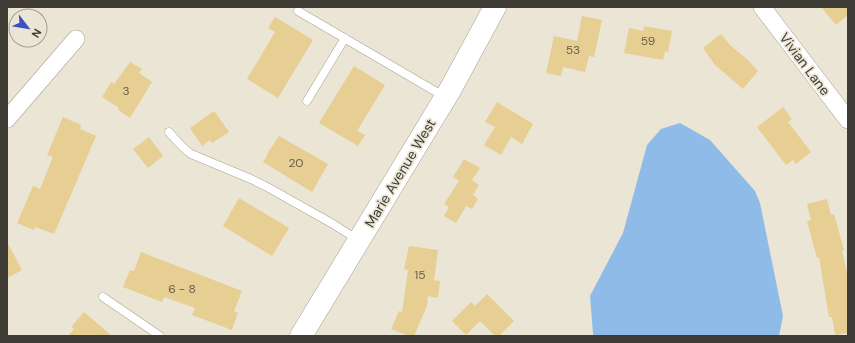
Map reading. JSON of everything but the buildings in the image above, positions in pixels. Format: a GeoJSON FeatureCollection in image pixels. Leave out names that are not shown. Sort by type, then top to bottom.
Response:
{"type":"FeatureCollection","features":[{"type":"Feature","properties":{"kind":"street","name":"Marie Avenue West"},"geometry":{"type":"LineString","coordinates":[[301,336],[446,97],[495,7]]}},
{"type":"Feature","properties":{"kind":"street","name":"Vivian Lane"},"geometry":{"type":"LineString","coordinates":[[762,7],[848,120]]}},
{"type":"Feature","properties":{"kind":"street"},"geometry":{"type":"LineString","coordinates":[[7,119],[76,39]]}},
{"type":"Feature","properties":{"kind":"lane"},"geometry":{"type":"LineString","coordinates":[[298,11],[446,97]]}},
{"type":"Feature","properties":{"kind":"lane"},"geometry":{"type":"LineString","coordinates":[[307,101],[345,38]]}},
{"type":"Feature","properties":{"kind":"lane"},"geometry":{"type":"LineString","coordinates":[[169,132],[179,145],[191,154],[251,178],[295,202],[359,241]]}},
{"type":"Feature","properties":{"kind":"lane"},"geometry":{"type":"LineString","coordinates":[[103,297],[160,336]]}},
{"type":"Feature","properties":{"kind":"water"},"geometry":{"type":"Polygon","coordinates":[[[680,123],[710,140],[755,191],[760,203],[783,316],[779,336],[595,336],[593,334],[590,296],[623,233],[647,145],[661,129],[680,123]]]}}]}
